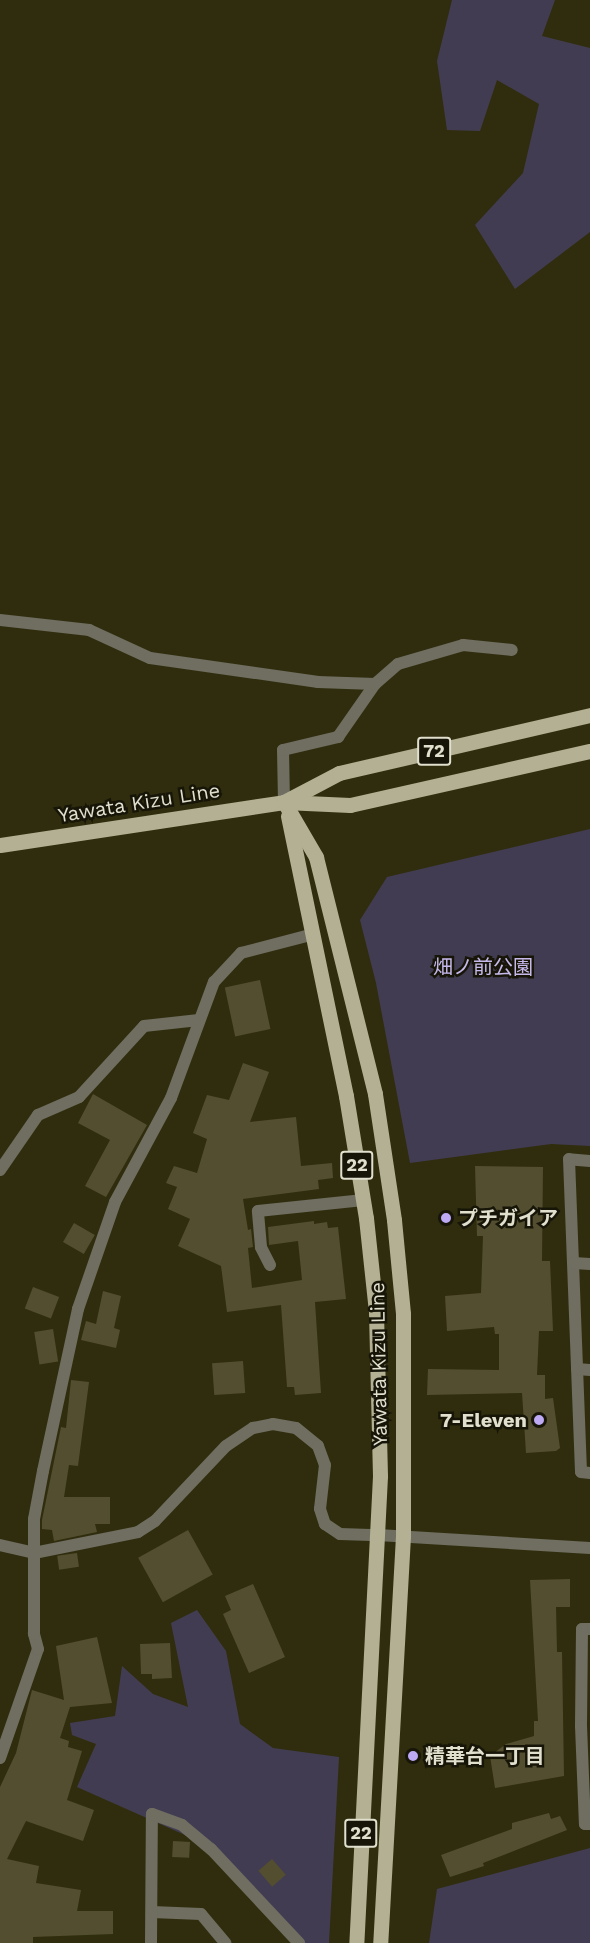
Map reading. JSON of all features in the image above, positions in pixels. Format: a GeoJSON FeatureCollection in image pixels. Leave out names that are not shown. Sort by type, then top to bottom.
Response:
{"type":"FeatureCollection","features":[{"type":"Feature","properties":{"kind":"main road","name":"72"},"geometry":{"type":"LineString","coordinates":[[284,801],[339,773],[590,715]]}},
{"type":"Feature","properties":{"kind":"main road","name":"72"},"geometry":{"type":"LineString","coordinates":[[284,801],[350,805],[590,751]]}},
{"type":"Feature","properties":{"kind":"main road","name":"Yawata Kizu Line"},"geometry":{"type":"LineString","coordinates":[[0,845],[284,801]]}},
{"type":"Feature","properties":{"kind":"main road","name":"Yawata Kizu Line"},"geometry":{"type":"LineString","coordinates":[[284,801],[314,934],[363,1200],[376,1312],[378,1535],[356,1943]]}},
{"type":"Feature","properties":{"kind":"main road","name":"Yawata Kizu Line"},"geometry":{"type":"LineString","coordinates":[[284,801],[316,857],[375,1094],[394,1220],[403,1314],[403,1536],[380,1943]]}},
{"type":"Feature","properties":{"kind":"street"},"geometry":{"type":"LineString","coordinates":[[0,620],[89,630],[150,658],[318,682],[375,684]]}},
{"type":"Feature","properties":{"kind":"street"},"geometry":{"type":"LineString","coordinates":[[284,801],[283,750],[338,737],[375,684],[398,664],[464,645],[512,650]]}},
{"type":"Feature","properties":{"kind":"street"},"geometry":{"type":"LineString","coordinates":[[0,1758],[38,1649],[34,1634],[34,1519],[41,1481],[78,1310],[115,1202],[171,1098],[214,982],[241,953],[314,934]]}},
{"type":"Feature","properties":{"kind":"street"},"geometry":{"type":"LineString","coordinates":[[0,1170],[38,1115],[79,1097],[144,1026],[199,1020]]}},
{"type":"Feature","properties":{"kind":"street"},"geometry":{"type":"LineString","coordinates":[[590,1161],[569,1159],[581,1472],[590,1473]]}},
{"type":"Feature","properties":{"kind":"street"},"geometry":{"type":"LineString","coordinates":[[270,1265],[261,1247],[258,1211],[363,1200]]}},
{"type":"Feature","properties":{"kind":"street"},"geometry":{"type":"LineString","coordinates":[[574,1263],[590,1264]]}},
{"type":"Feature","properties":{"kind":"street"},"geometry":{"type":"LineString","coordinates":[[577,1369],[590,1370]]}},
{"type":"Feature","properties":{"kind":"street"},"geometry":{"type":"LineString","coordinates":[[0,1545],[34,1552],[126,1536],[147,1527],[226,1446],[253,1428],[273,1424],[306,1432],[318,1446],[325,1465],[320,1509],[329,1528],[340,1534],[590,1548]]}},
{"type":"Feature","properties":{"kind":"street"},"geometry":{"type":"LineString","coordinates":[[590,1629],[582,1629],[585,1824],[590,1824]]}},
{"type":"Feature","properties":{"kind":"street"},"geometry":{"type":"LineString","coordinates":[[152,1943],[152,1814],[182,1825],[211,1850],[298,1943]]}},
{"type":"Feature","properties":{"kind":"street"},"geometry":{"type":"LineString","coordinates":[[152,1912],[201,1914],[225,1943]]}},
{"type":"Feature","properties":{"kind":"green space"},"geometry":{"type":"Polygon","coordinates":[[[452,0],[555,0],[542,36],[590,48],[590,232],[515,289],[475,225],[523,173],[539,104],[497,80],[480,131],[447,130],[437,61],[452,0]]]}},
{"type":"Feature","properties":{"kind":"green space","name":"畑ノ前公園"},"geometry":{"type":"Polygon","coordinates":[[[590,829],[590,1146],[551,1144],[410,1163],[376,983],[360,920],[387,877],[590,829]]]}},
{"type":"Feature","properties":{"kind":"green space"},"geometry":{"type":"Polygon","coordinates":[[[197,1610],[226,1651],[240,1724],[273,1748],[339,1757],[329,1943],[303,1943],[203,1843],[77,1787],[96,1744],[72,1735],[70,1723],[115,1716],[122,1666],[153,1694],[188,1707],[171,1623],[197,1610]]]}},
{"type":"Feature","properties":{"kind":"green space"},"geometry":{"type":"Polygon","coordinates":[[[590,1848],[590,1943],[429,1943],[437,1889],[590,1848]]]}},
{"type":"Feature","properties":{"kind":"building"},"geometry":{"type":"Polygon","coordinates":[[[260,980],[270,1029],[235,1036],[225,987],[260,980]]]}},
{"type":"Feature","properties":{"kind":"building"},"geometry":{"type":"Polygon","coordinates":[[[243,1063],[269,1072],[250,1122],[296,1117],[301,1166],[332,1163],[333,1178],[318,1180],[319,1189],[243,1199],[253,1247],[248,1248],[252,1288],[302,1280],[298,1241],[269,1245],[268,1227],[314,1221],[314,1224],[327,1222],[328,1228],[338,1227],[346,1299],[315,1302],[321,1393],[295,1395],[294,1387],[287,1387],[281,1305],[227,1312],[221,1266],[178,1246],[190,1219],[168,1209],[177,1187],[166,1183],[174,1166],[197,1173],[207,1139],[193,1133],[207,1095],[229,1100],[243,1063]]]}},
{"type":"Feature","properties":{"kind":"building"},"geometry":{"type":"Polygon","coordinates":[[[93,1094],[147,1125],[106,1197],[85,1186],[110,1140],[78,1123],[93,1094]]]}},
{"type":"Feature","properties":{"kind":"building"},"geometry":{"type":"Polygon","coordinates":[[[475,1166],[543,1167],[542,1261],[550,1261],[553,1331],[539,1331],[537,1375],[545,1375],[545,1399],[553,1398],[560,1448],[556,1451],[526,1453],[522,1393],[427,1395],[428,1369],[499,1370],[499,1334],[495,1334],[494,1327],[447,1331],[445,1296],[481,1293],[483,1236],[477,1236],[475,1166]]]}},
{"type":"Feature","properties":{"kind":"building"},"geometry":{"type":"Polygon","coordinates":[[[74,1223],[95,1235],[84,1254],[63,1242],[74,1223]]]}},
{"type":"Feature","properties":{"kind":"building"},"geometry":{"type":"Polygon","coordinates":[[[33,1287],[59,1297],[51,1319],[25,1308],[33,1287]]]}},
{"type":"Feature","properties":{"kind":"building"},"geometry":{"type":"Polygon","coordinates":[[[103,1291],[121,1296],[114,1328],[120,1330],[116,1348],[81,1340],[86,1321],[96,1324],[103,1291]]]}},
{"type":"Feature","properties":{"kind":"building"},"geometry":{"type":"Polygon","coordinates":[[[53,1329],[58,1362],[39,1365],[34,1332],[53,1329]]]}},
{"type":"Feature","properties":{"kind":"building"},"geometry":{"type":"Polygon","coordinates":[[[243,1361],[245,1393],[214,1395],[212,1363],[243,1361]]]}},
{"type":"Feature","properties":{"kind":"building"},"geometry":{"type":"Polygon","coordinates":[[[71,1380],[89,1382],[78,1466],[69,1465],[64,1497],[110,1497],[110,1524],[95,1524],[97,1532],[54,1541],[52,1530],[42,1529],[42,1520],[61,1427],[66,1428],[71,1380]]]}},
{"type":"Feature","properties":{"kind":"building"},"geometry":{"type":"Polygon","coordinates":[[[188,1530],[213,1575],[163,1602],[138,1558],[188,1530]]]}},
{"type":"Feature","properties":{"kind":"building"},"geometry":{"type":"Polygon","coordinates":[[[77,1553],[79,1567],[59,1570],[57,1556],[77,1553]]]}},
{"type":"Feature","properties":{"kind":"building"},"geometry":{"type":"Polygon","coordinates":[[[570,1579],[570,1607],[556,1607],[557,1652],[562,1652],[564,1776],[495,1788],[490,1756],[506,1744],[534,1736],[534,1721],[538,1721],[530,1580],[570,1579]]]}},
{"type":"Feature","properties":{"kind":"building"},"geometry":{"type":"Polygon","coordinates":[[[253,1584],[285,1657],[249,1673],[223,1614],[231,1610],[225,1596],[253,1584]]]}},
{"type":"Feature","properties":{"kind":"building"},"geometry":{"type":"Polygon","coordinates":[[[97,1637],[112,1703],[70,1707],[60,1738],[69,1741],[68,1747],[82,1751],[67,1800],[94,1810],[83,1841],[26,1821],[7,1859],[39,1866],[36,1883],[81,1890],[77,1911],[113,1911],[113,1934],[33,1937],[33,1943],[0,1943],[0,1787],[16,1753],[32,1690],[64,1700],[56,1646],[97,1637]]]}},
{"type":"Feature","properties":{"kind":"building"},"geometry":{"type":"Polygon","coordinates":[[[170,1643],[172,1678],[152,1679],[152,1674],[141,1674],[140,1644],[170,1643]]]}},
{"type":"Feature","properties":{"kind":"building"},"geometry":{"type":"Polygon","coordinates":[[[549,1813],[551,1819],[560,1816],[567,1830],[483,1863],[484,1866],[450,1877],[441,1855],[512,1829],[512,1823],[549,1813]]]}},
{"type":"Feature","properties":{"kind":"building"},"geometry":{"type":"Polygon","coordinates":[[[173,1841],[190,1842],[189,1858],[172,1857],[173,1841]]]}},
{"type":"Feature","properties":{"kind":"building"},"geometry":{"type":"Polygon","coordinates":[[[272,1859],[286,1875],[272,1887],[258,1871],[272,1859]]]}},
{"type":"Feature","properties":{"kind":"place","name":"プチガイア"},"geometry":{"type":"Point","coordinates":[446,1218]}},
{"type":"Feature","properties":{"kind":"place","name":"7-Eleven"},"geometry":{"type":"Point","coordinates":[539,1420]}},
{"type":"Feature","properties":{"kind":"place","name":"精華台一丁目"},"geometry":{"type":"Point","coordinates":[413,1756]}}]}
